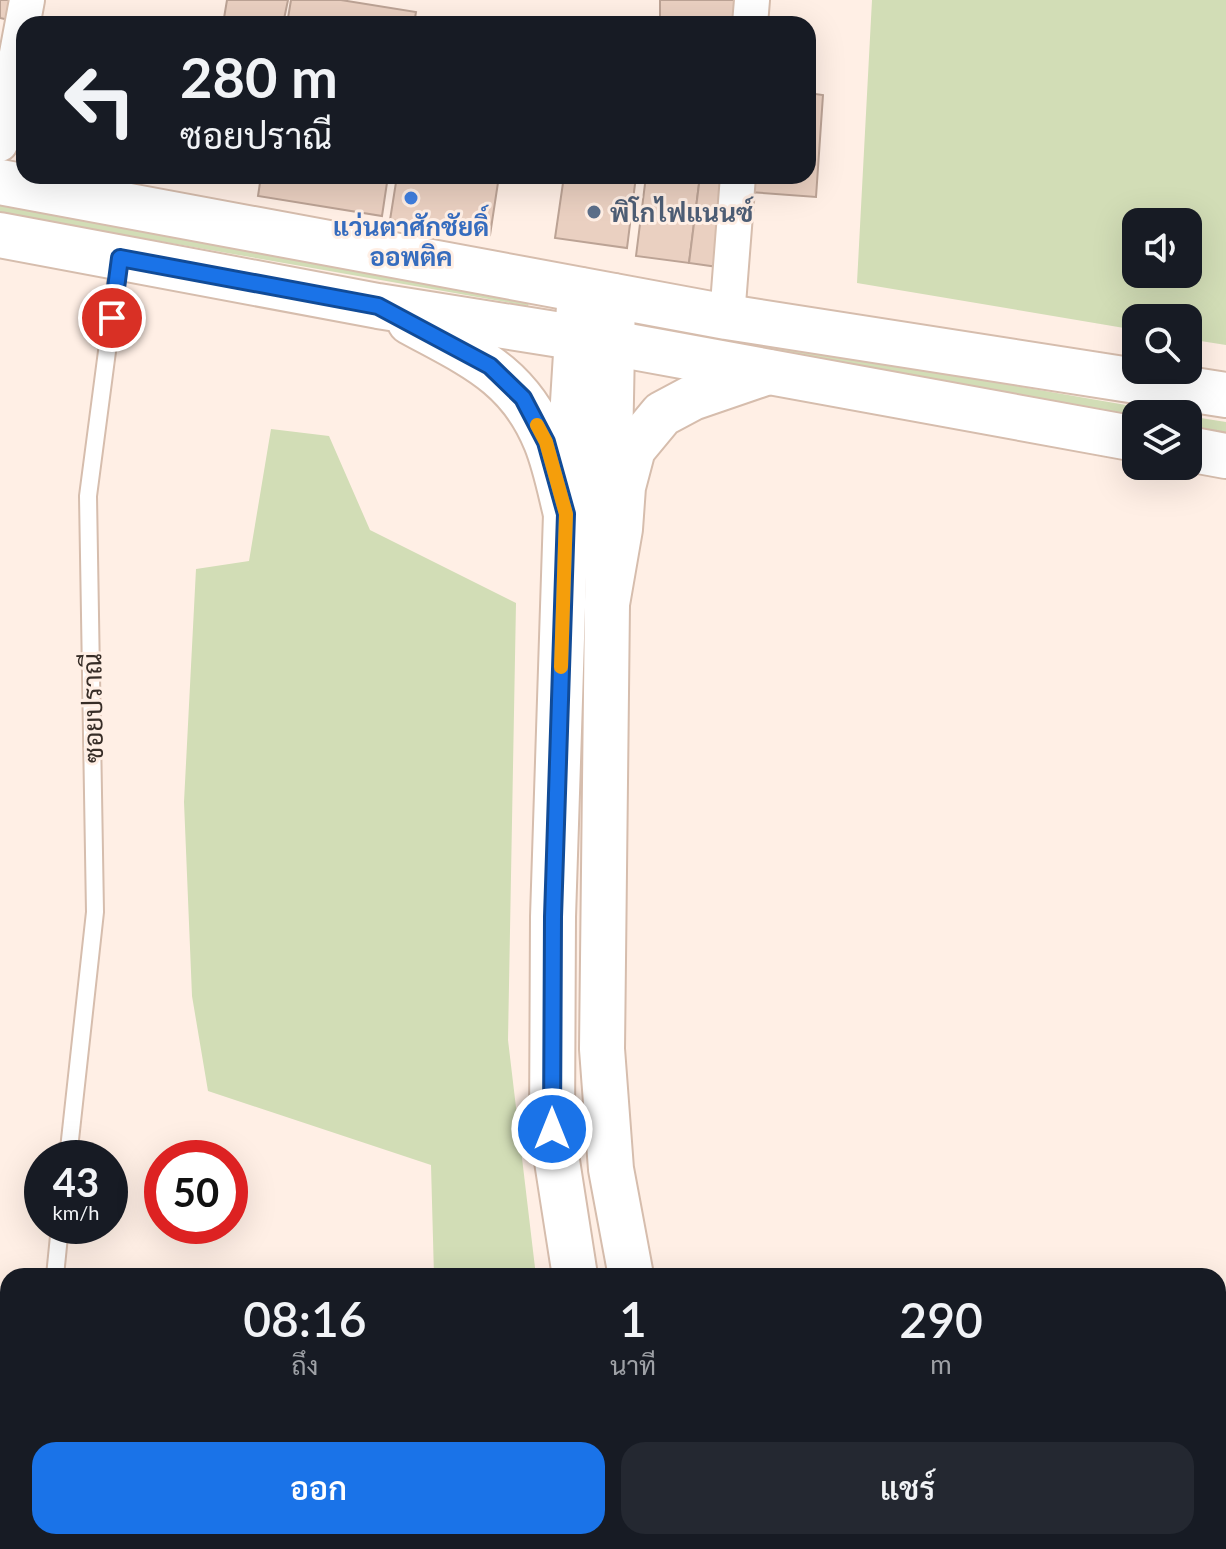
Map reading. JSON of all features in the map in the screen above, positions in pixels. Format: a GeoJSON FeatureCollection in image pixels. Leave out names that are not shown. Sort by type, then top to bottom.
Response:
{"type":"FeatureCollection","features":[{"type":"Feature","properties":{"kind":"main road"},"geometry":{"type":"LineString","coordinates":[[0,182],[727,317],[1226,395]]}},
{"type":"Feature","properties":{"kind":"main road"},"geometry":{"type":"LineString","coordinates":[[0,235],[378,306],[594,340],[1122,436]]}},
{"type":"Feature","properties":{"kind":"main road"},"geometry":{"type":"LineString","coordinates":[[596,293],[594,340],[607,604],[602,1049],[611,1169],[630,1268]]}},
{"type":"Feature","properties":{"kind":"main road"},"geometry":{"type":"LineString","coordinates":[[378,306],[490,366],[523,398],[546,442],[566,514]]}},
{"type":"Feature","properties":{"kind":"main road"},"geometry":{"type":"LineString","coordinates":[[574,1268],[552,1129],[553,917],[566,514],[594,340]]}},
{"type":"Feature","properties":{"kind":"main road"},"geometry":{"type":"LineString","coordinates":[[607,604],[620,529],[623,487],[633,449],[662,414],[692,398],[770,371]]}},
{"type":"Feature","properties":{"kind":"main road"},"geometry":{"type":"LineString","coordinates":[[1202,452],[1226,456]]}},
{"type":"Feature","properties":{"kind":"street"},"geometry":{"type":"LineString","coordinates":[[0,144],[16,59]]}},
{"type":"Feature","properties":{"kind":"street"},"geometry":{"type":"LineString","coordinates":[[727,317],[737,184]]}},
{"type":"Feature","properties":{"kind":"lane","name":"ซอยปราณี"},"geometry":{"type":"LineString","coordinates":[[70,1140],[95,912],[88,496],[120,258]]}},
{"type":"Feature","properties":{"kind":"lane"},"geometry":{"type":"LineString","coordinates":[[56,1268],[58,1244]]}},
{"type":"Feature","properties":{"kind":"green space"},"geometry":{"type":"Polygon","coordinates":[[[872,0],[1226,0],[1226,345],[1202,341],[1202,304],[1122,304],[1122,328],[857,283],[872,0]]]}},
{"type":"Feature","properties":{"kind":"green space"},"geometry":{"type":"Polygon","coordinates":[[[0,199],[529,303],[528,306],[0,213],[0,199]]]}},
{"type":"Feature","properties":{"kind":"green space"},"geometry":{"type":"Polygon","coordinates":[[[665,330],[1122,404],[1122,415],[665,330]]]}},
{"type":"Feature","properties":{"kind":"green space"},"geometry":{"type":"Polygon","coordinates":[[[1202,418],[1226,422],[1226,434],[1202,430],[1202,418]]]}},
{"type":"Feature","properties":{"kind":"green space"},"geometry":{"type":"Polygon","coordinates":[[[271,429],[329,436],[370,530],[516,603],[508,1040],[535,1268],[434,1268],[431,1165],[208,1091],[192,996],[184,802],[196,569],[249,561],[271,429]]]}},
{"type":"Feature","properties":{"kind":"building"},"geometry":{"type":"Polygon","coordinates":[[[0,0],[13,0],[9,20],[0,18],[0,0]]]}},
{"type":"Feature","properties":{"kind":"building"},"geometry":{"type":"Polygon","coordinates":[[[227,0],[288,0],[285,16],[224,16],[227,0]]]}},
{"type":"Feature","properties":{"kind":"building"},"geometry":{"type":"Polygon","coordinates":[[[291,0],[341,0],[416,12],[415,16],[288,16],[291,0]]]}},
{"type":"Feature","properties":{"kind":"building"},"geometry":{"type":"Polygon","coordinates":[[[660,0],[734,0],[735,16],[660,16],[660,0]]]}},
{"type":"Feature","properties":{"kind":"building"},"geometry":{"type":"Polygon","coordinates":[[[816,94],[823,95],[816,197],[749,192],[750,184],[816,184],[816,94]]]}},
{"type":"Feature","properties":{"kind":"building"},"geometry":{"type":"Polygon","coordinates":[[[260,184],[387,184],[382,216],[258,196],[260,184]]]}},
{"type":"Feature","properties":{"kind":"building"},"geometry":{"type":"Polygon","coordinates":[[[396,184],[498,184],[490,235],[390,220],[396,184]]]}},
{"type":"Feature","properties":{"kind":"building"},"geometry":{"type":"Polygon","coordinates":[[[563,184],[635,184],[627,248],[555,238],[563,184]]]}},
{"type":"Feature","properties":{"kind":"building"},"geometry":{"type":"Polygon","coordinates":[[[645,184],[699,184],[689,263],[636,256],[645,184]]]}},
{"type":"Feature","properties":{"kind":"building"},"geometry":{"type":"Polygon","coordinates":[[[699,184],[728,184],[718,267],[689,263],[699,184]]]}},
{"type":"Feature","properties":{"kind":"slow traffic"},"geometry":{"type":"LineString","coordinates":[[537,425],[546,442],[566,514],[561,667]]}},
{"type":"Feature","properties":{"kind":"place","name":"แว่นตาศักชัยดิ์ ออพติค"},"geometry":{"type":"Point","coordinates":[411,198]}},
{"type":"Feature","properties":{"kind":"place","name":"พิโกไฟแนนซ์"},"geometry":{"type":"Point","coordinates":[594,212]}},
{"type":"Feature","properties":{"kind":"route"},"geometry":{"type":"LineString","coordinates":[[112,318],[120,258],[378,306],[490,366],[523,398],[546,442],[566,514],[553,917],[552,1129]]}}]}
